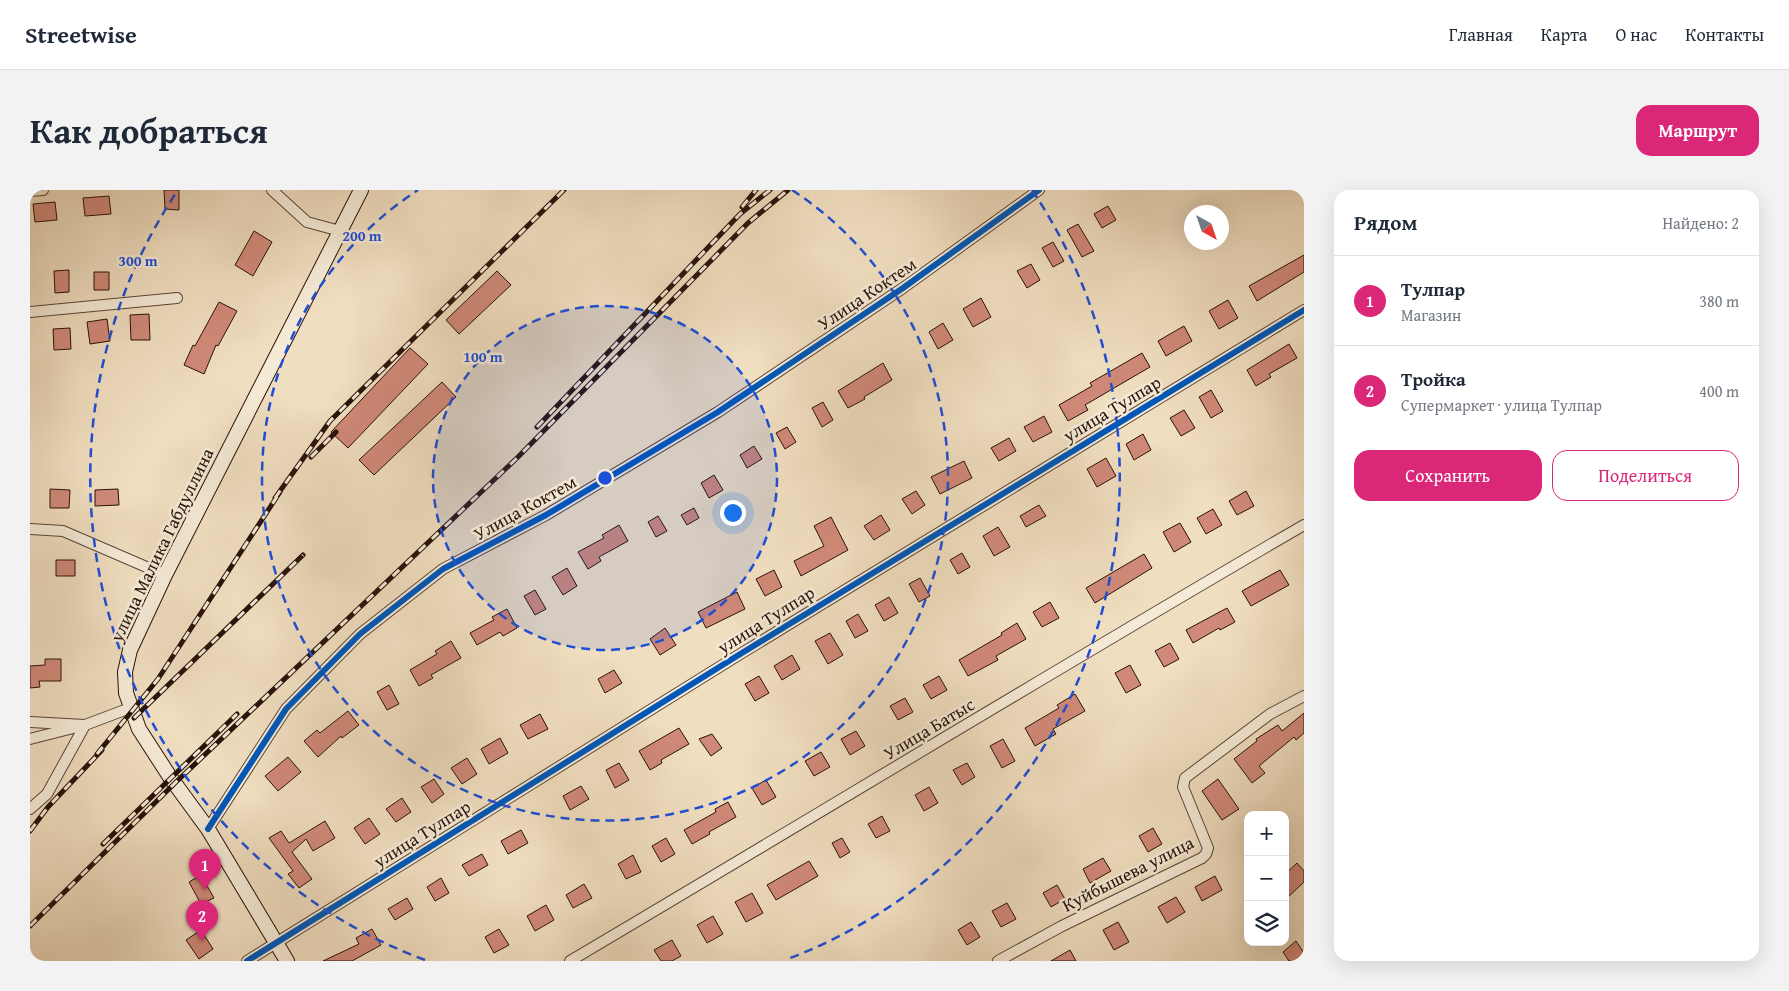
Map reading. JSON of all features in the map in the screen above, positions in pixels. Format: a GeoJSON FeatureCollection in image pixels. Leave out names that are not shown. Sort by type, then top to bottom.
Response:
{"type":"FeatureCollection","features":[{"type":"Feature","properties":{"kind":"main road","name":"улица Малика Габдуллина"},"geometry":{"type":"LineString","coordinates":[[287,961],[208,830],[139,729],[126,693],[125,672],[130,650],[165,575],[361,190]]}},
{"type":"Feature","properties":{"kind":"street"},"geometry":{"type":"LineString","coordinates":[[30,191],[43,190]]}},
{"type":"Feature","properties":{"kind":"street"},"geometry":{"type":"LineString","coordinates":[[272,190],[307,222],[340,231]]}},
{"type":"Feature","properties":{"kind":"street","name":"Улица Коктем"},"geometry":{"type":"LineString","coordinates":[[208,830],[286,709],[360,634],[443,569],[546,516],[718,412],[903,288],[1039,190]]}},
{"type":"Feature","properties":{"kind":"street"},"geometry":{"type":"LineString","coordinates":[[30,312],[177,298]]}},
{"type":"Feature","properties":{"kind":"street","name":"улица Тулпар"},"geometry":{"type":"LineString","coordinates":[[247,961],[737,656],[1304,310]]}},
{"type":"Feature","properties":{"kind":"street","name":"Улица Батыс"},"geometry":{"type":"LineString","coordinates":[[570,961],[821,813],[1173,601],[1304,525]]}},
{"type":"Feature","properties":{"kind":"street"},"geometry":{"type":"LineString","coordinates":[[30,528],[62,531],[165,575]]}},
{"type":"Feature","properties":{"kind":"street","name":"Куйбышева улица"},"geometry":{"type":"LineString","coordinates":[[998,961],[1062,926],[1202,858],[1208,848],[1184,787],[1183,782],[1185,778],[1270,714],[1304,696]]}},
{"type":"Feature","properties":{"kind":"street"},"geometry":{"type":"LineString","coordinates":[[30,739],[84,725],[130,708]]}},
{"type":"Feature","properties":{"kind":"street"},"geometry":{"type":"LineString","coordinates":[[30,722],[84,725]]}},
{"type":"Feature","properties":{"kind":"street"},"geometry":{"type":"LineString","coordinates":[[30,809],[47,794],[84,725]]}},
{"type":"Feature","properties":{"kind":"building"},"geometry":{"type":"Polygon","coordinates":[[[164,190],[179,190],[179,210],[165,209],[164,190]]]}},
{"type":"Feature","properties":{"kind":"building"},"geometry":{"type":"Polygon","coordinates":[[[109,196],[111,214],[85,216],[83,198],[109,196]]]}},
{"type":"Feature","properties":{"kind":"building"},"geometry":{"type":"Polygon","coordinates":[[[55,202],[57,220],[35,222],[33,204],[55,202]]]}},
{"type":"Feature","properties":{"kind":"building"},"geometry":{"type":"Polygon","coordinates":[[[1108,206],[1116,220],[1102,228],[1094,214],[1108,206]]]}},
{"type":"Feature","properties":{"kind":"building"},"geometry":{"type":"Polygon","coordinates":[[[1078,224],[1094,251],[1082,257],[1067,230],[1078,224]]]}},
{"type":"Feature","properties":{"kind":"building"},"geometry":{"type":"Polygon","coordinates":[[[254,231],[272,242],[253,276],[235,265],[254,231]]]}},
{"type":"Feature","properties":{"kind":"building"},"geometry":{"type":"Polygon","coordinates":[[[1053,242],[1064,261],[1053,267],[1042,248],[1053,242]]]}},
{"type":"Feature","properties":{"kind":"building"},"geometry":{"type":"Polygon","coordinates":[[[1304,255],[1304,272],[1257,301],[1249,286],[1304,255]]]}},
{"type":"Feature","properties":{"kind":"building"},"geometry":{"type":"Polygon","coordinates":[[[1031,264],[1040,280],[1027,288],[1017,271],[1031,264]]]}},
{"type":"Feature","properties":{"kind":"building"},"geometry":{"type":"Polygon","coordinates":[[[69,270],[69,292],[55,293],[54,271],[69,270]]]}},
{"type":"Feature","properties":{"kind":"building"},"geometry":{"type":"Polygon","coordinates":[[[497,271],[511,285],[459,334],[446,320],[497,271]]]}},
{"type":"Feature","properties":{"kind":"building"},"geometry":{"type":"Polygon","coordinates":[[[94,272],[109,272],[109,290],[94,290],[94,272]]]}},
{"type":"Feature","properties":{"kind":"building"},"geometry":{"type":"Polygon","coordinates":[[[981,298],[991,317],[973,327],[963,309],[981,298]]]}},
{"type":"Feature","properties":{"kind":"building"},"geometry":{"type":"Polygon","coordinates":[[[1228,300],[1238,318],[1219,329],[1209,311],[1228,300]]]}},
{"type":"Feature","properties":{"kind":"building"},"geometry":{"type":"Polygon","coordinates":[[[219,302],[237,311],[218,346],[216,345],[204,374],[184,365],[193,345],[195,346],[219,302]]]}},
{"type":"Feature","properties":{"kind":"building"},"geometry":{"type":"Polygon","coordinates":[[[149,314],[150,340],[131,340],[130,315],[149,314]]]}},
{"type":"Feature","properties":{"kind":"building"},"geometry":{"type":"Polygon","coordinates":[[[107,319],[110,341],[90,344],[87,322],[107,319]]]}},
{"type":"Feature","properties":{"kind":"building"},"geometry":{"type":"Polygon","coordinates":[[[943,323],[953,340],[938,349],[929,332],[943,323]]]}},
{"type":"Feature","properties":{"kind":"building"},"geometry":{"type":"Polygon","coordinates":[[[1184,326],[1192,341],[1166,356],[1158,341],[1184,326]]]}},
{"type":"Feature","properties":{"kind":"building"},"geometry":{"type":"Polygon","coordinates":[[[70,328],[71,349],[54,350],[53,329],[70,328]]]}},
{"type":"Feature","properties":{"kind":"building"},"geometry":{"type":"Polygon","coordinates":[[[1289,344],[1297,358],[1269,374],[1271,377],[1256,386],[1247,370],[1289,344]]]}},
{"type":"Feature","properties":{"kind":"building"},"geometry":{"type":"Polygon","coordinates":[[[410,348],[428,364],[348,448],[331,432],[410,348]]]}},
{"type":"Feature","properties":{"kind":"building"},"geometry":{"type":"Polygon","coordinates":[[[1142,353],[1150,367],[1085,405],[1088,410],[1068,421],[1059,405],[1092,386],[1090,383],[1142,353]]]}},
{"type":"Feature","properties":{"kind":"building"},"geometry":{"type":"Polygon","coordinates":[[[883,363],[892,380],[864,397],[865,399],[848,408],[838,391],[883,363]]]}},
{"type":"Feature","properties":{"kind":"building"},"geometry":{"type":"Polygon","coordinates":[[[442,382],[456,397],[374,475],[359,460],[442,382]]]}},
{"type":"Feature","properties":{"kind":"building"},"geometry":{"type":"Polygon","coordinates":[[[1211,390],[1223,411],[1211,418],[1199,397],[1211,390]]]}},
{"type":"Feature","properties":{"kind":"building"},"geometry":{"type":"Polygon","coordinates":[[[823,402],[833,420],[822,427],[812,408],[823,402]]]}},
{"type":"Feature","properties":{"kind":"building"},"geometry":{"type":"Polygon","coordinates":[[[1184,410],[1195,428],[1181,436],[1170,418],[1184,410]]]}},
{"type":"Feature","properties":{"kind":"building"},"geometry":{"type":"Polygon","coordinates":[[[1044,416],[1052,432],[1033,442],[1024,427],[1044,416]]]}},
{"type":"Feature","properties":{"kind":"building"},"geometry":{"type":"Polygon","coordinates":[[[787,427],[796,442],[785,449],[776,433],[787,427]]]}},
{"type":"Feature","properties":{"kind":"building"},"geometry":{"type":"Polygon","coordinates":[[[1143,434],[1151,450],[1134,460],[1126,444],[1143,434]]]}},
{"type":"Feature","properties":{"kind":"building"},"geometry":{"type":"Polygon","coordinates":[[[1009,438],[1016,451],[999,461],[991,448],[1009,438]]]}},
{"type":"Feature","properties":{"kind":"building"},"geometry":{"type":"Polygon","coordinates":[[[754,446],[762,459],[747,468],[740,455],[754,446]]]}},
{"type":"Feature","properties":{"kind":"building"},"geometry":{"type":"Polygon","coordinates":[[[1106,458],[1116,476],[1097,487],[1087,469],[1106,458]]]}},
{"type":"Feature","properties":{"kind":"building"},"geometry":{"type":"Polygon","coordinates":[[[964,461],[972,478],[940,494],[931,477],[964,461]]]}},
{"type":"Feature","properties":{"kind":"building"},"geometry":{"type":"Polygon","coordinates":[[[714,475],[723,490],[709,498],[701,483],[714,475]]]}},
{"type":"Feature","properties":{"kind":"building"},"geometry":{"type":"Polygon","coordinates":[[[50,489],[70,490],[69,508],[50,508],[50,489]]]}},
{"type":"Feature","properties":{"kind":"building"},"geometry":{"type":"Polygon","coordinates":[[[118,489],[119,505],[95,506],[95,490],[118,489]]]}},
{"type":"Feature","properties":{"kind":"building"},"geometry":{"type":"Polygon","coordinates":[[[916,491],[925,505],[912,514],[902,499],[916,491]]]}},
{"type":"Feature","properties":{"kind":"building"},"geometry":{"type":"Polygon","coordinates":[[[1246,491],[1254,506],[1237,515],[1229,501],[1246,491]]]}},
{"type":"Feature","properties":{"kind":"building"},"geometry":{"type":"Polygon","coordinates":[[[1039,505],[1046,516],[1026,527],[1020,516],[1039,505]]]}},
{"type":"Feature","properties":{"kind":"building"},"geometry":{"type":"Polygon","coordinates":[[[694,508],[699,518],[687,525],[681,515],[694,508]]]}},
{"type":"Feature","properties":{"kind":"building"},"geometry":{"type":"Polygon","coordinates":[[[1213,509],[1222,525],[1206,534],[1197,518],[1213,509]]]}},
{"type":"Feature","properties":{"kind":"building"},"geometry":{"type":"Polygon","coordinates":[[[881,515],[890,530],[874,540],[864,526],[881,515]]]}},
{"type":"Feature","properties":{"kind":"building"},"geometry":{"type":"Polygon","coordinates":[[[658,516],[667,531],[656,537],[648,522],[658,516]]]}},
{"type":"Feature","properties":{"kind":"building"},"geometry":{"type":"Polygon","coordinates":[[[831,517],[848,550],[801,576],[794,561],[824,546],[814,526],[831,517]]]}},
{"type":"Feature","properties":{"kind":"building"},"geometry":{"type":"Polygon","coordinates":[[[1180,523],[1191,542],[1174,552],[1163,532],[1180,523]]]}},
{"type":"Feature","properties":{"kind":"building"},"geometry":{"type":"Polygon","coordinates":[[[619,525],[628,541],[599,557],[601,561],[588,569],[578,552],[604,538],[602,535],[619,525]]]}},
{"type":"Feature","properties":{"kind":"building"},"geometry":{"type":"Polygon","coordinates":[[[998,527],[1010,547],[994,556],[983,536],[998,527]]]}},
{"type":"Feature","properties":{"kind":"building"},"geometry":{"type":"Polygon","coordinates":[[[962,553],[970,567],[958,574],[950,560],[962,553]]]}},
{"type":"Feature","properties":{"kind":"building"},"geometry":{"type":"Polygon","coordinates":[[[1144,554],[1152,568],[1095,603],[1086,588],[1144,554]]]}},
{"type":"Feature","properties":{"kind":"building"},"geometry":{"type":"Polygon","coordinates":[[[56,560],[75,560],[75,576],[56,576],[56,560]]]}},
{"type":"Feature","properties":{"kind":"building"},"geometry":{"type":"Polygon","coordinates":[[[567,568],[577,586],[563,595],[552,577],[567,568]]]}},
{"type":"Feature","properties":{"kind":"building"},"geometry":{"type":"Polygon","coordinates":[[[774,570],[782,587],[765,596],[756,579],[774,570]]]}},
{"type":"Feature","properties":{"kind":"building"},"geometry":{"type":"Polygon","coordinates":[[[1280,570],[1289,585],[1251,606],[1242,591],[1280,570]]]}},
{"type":"Feature","properties":{"kind":"building"},"geometry":{"type":"Polygon","coordinates":[[[920,578],[930,596],[919,602],[909,584],[920,578]]]}},
{"type":"Feature","properties":{"kind":"building"},"geometry":{"type":"Polygon","coordinates":[[[535,590],[546,609],[535,615],[524,596],[535,590]]]}},
{"type":"Feature","properties":{"kind":"building"},"geometry":{"type":"Polygon","coordinates":[[[737,592],[745,609],[706,628],[698,612],[737,592]]]}},
{"type":"Feature","properties":{"kind":"building"},"geometry":{"type":"Polygon","coordinates":[[[889,597],[898,613],[884,621],[875,605],[889,597]]]}},
{"type":"Feature","properties":{"kind":"building"},"geometry":{"type":"Polygon","coordinates":[[[1050,602],[1059,618],[1042,627],[1033,612],[1050,602]]]}},
{"type":"Feature","properties":{"kind":"building"},"geometry":{"type":"Polygon","coordinates":[[[1227,608],[1235,622],[1220,630],[1219,628],[1193,643],[1186,630],[1227,608]]]}},
{"type":"Feature","properties":{"kind":"building"},"geometry":{"type":"Polygon","coordinates":[[[507,609],[517,628],[503,636],[500,632],[477,645],[470,633],[494,620],[492,617],[507,609]]]}},
{"type":"Feature","properties":{"kind":"building"},"geometry":{"type":"Polygon","coordinates":[[[858,614],[868,631],[855,638],[846,621],[858,614]]]}},
{"type":"Feature","properties":{"kind":"building"},"geometry":{"type":"Polygon","coordinates":[[[1017,623],[1026,639],[996,656],[998,660],[968,676],[959,660],[1002,635],[1001,633],[1017,623]]]}},
{"type":"Feature","properties":{"kind":"building"},"geometry":{"type":"Polygon","coordinates":[[[665,628],[676,645],[660,655],[650,639],[665,628]]]}},
{"type":"Feature","properties":{"kind":"building"},"geometry":{"type":"Polygon","coordinates":[[[830,633],[843,655],[828,664],[815,641],[830,633]]]}},
{"type":"Feature","properties":{"kind":"building"},"geometry":{"type":"Polygon","coordinates":[[[451,641],[461,658],[431,675],[433,678],[419,686],[410,670],[437,654],[435,651],[451,641]]]}},
{"type":"Feature","properties":{"kind":"building"},"geometry":{"type":"Polygon","coordinates":[[[1170,643],[1179,659],[1164,667],[1155,651],[1170,643]]]}},
{"type":"Feature","properties":{"kind":"building"},"geometry":{"type":"Polygon","coordinates":[[[792,655],[800,669],[782,680],[774,666],[792,655]]]}},
{"type":"Feature","properties":{"kind":"building"},"geometry":{"type":"Polygon","coordinates":[[[45,659],[61,659],[61,681],[39,681],[40,687],[30,688],[30,666],[45,665],[45,659]]]}},
{"type":"Feature","properties":{"kind":"building"},"geometry":{"type":"Polygon","coordinates":[[[1130,665],[1141,685],[1126,693],[1115,673],[1130,665]]]}},
{"type":"Feature","properties":{"kind":"building"},"geometry":{"type":"Polygon","coordinates":[[[614,670],[622,683],[605,693],[598,679],[614,670]]]}},
{"type":"Feature","properties":{"kind":"building"},"geometry":{"type":"Polygon","coordinates":[[[759,676],[769,693],[755,701],[745,684],[759,676]]]}},
{"type":"Feature","properties":{"kind":"building"},"geometry":{"type":"Polygon","coordinates":[[[939,676],[947,690],[931,699],[923,685],[939,676]]]}},
{"type":"Feature","properties":{"kind":"building"},"geometry":{"type":"Polygon","coordinates":[[[389,685],[399,704],[387,710],[377,692],[389,685]]]}},
{"type":"Feature","properties":{"kind":"building"},"geometry":{"type":"Polygon","coordinates":[[[1075,694],[1085,711],[1053,729],[1056,734],[1035,746],[1025,728],[1059,708],[1057,705],[1075,694]]]}},
{"type":"Feature","properties":{"kind":"building"},"geometry":{"type":"Polygon","coordinates":[[[905,698],[913,712],[898,720],[890,706],[905,698]]]}},
{"type":"Feature","properties":{"kind":"building"},"geometry":{"type":"Polygon","coordinates":[[[348,711],[359,725],[342,738],[341,736],[318,757],[304,741],[317,730],[320,733],[348,711]]]}},
{"type":"Feature","properties":{"kind":"building"},"geometry":{"type":"Polygon","coordinates":[[[1304,713],[1304,733],[1296,740],[1294,737],[1259,766],[1265,773],[1252,783],[1234,759],[1257,741],[1256,739],[1278,725],[1282,731],[1304,713]]]}},
{"type":"Feature","properties":{"kind":"building"},"geometry":{"type":"Polygon","coordinates":[[[540,714],[548,729],[528,739],[520,725],[540,714]]]}},
{"type":"Feature","properties":{"kind":"building"},"geometry":{"type":"Polygon","coordinates":[[[679,728],[689,744],[661,760],[662,763],[650,770],[639,751],[679,728]]]}},
{"type":"Feature","properties":{"kind":"building"},"geometry":{"type":"Polygon","coordinates":[[[856,731],[865,746],[850,755],[841,739],[856,731]]]}},
{"type":"Feature","properties":{"kind":"building"},"geometry":{"type":"Polygon","coordinates":[[[712,734],[722,748],[711,756],[699,739],[712,734]]]}},
{"type":"Feature","properties":{"kind":"building"},"geometry":{"type":"Polygon","coordinates":[[[500,738],[508,753],[489,764],[481,749],[500,738]]]}},
{"type":"Feature","properties":{"kind":"building"},"geometry":{"type":"Polygon","coordinates":[[[1003,739],[1015,761],[1002,768],[990,746],[1003,739]]]}},
{"type":"Feature","properties":{"kind":"building"},"geometry":{"type":"Polygon","coordinates":[[[821,752],[830,767],[814,776],[805,761],[821,752]]]}},
{"type":"Feature","properties":{"kind":"building"},"geometry":{"type":"Polygon","coordinates":[[[288,757],[301,772],[278,791],[265,776],[288,757]]]}},
{"type":"Feature","properties":{"kind":"building"},"geometry":{"type":"Polygon","coordinates":[[[467,758],[477,774],[462,784],[451,768],[467,758]]]}},
{"type":"Feature","properties":{"kind":"building"},"geometry":{"type":"Polygon","coordinates":[[[619,763],[629,780],[615,788],[606,770],[619,763]]]}},
{"type":"Feature","properties":{"kind":"building"},"geometry":{"type":"Polygon","coordinates":[[[967,763],[975,777],[962,785],[953,770],[967,763]]]}},
{"type":"Feature","properties":{"kind":"building"},"geometry":{"type":"Polygon","coordinates":[[[434,779],[444,794],[432,803],[421,787],[434,779]]]}},
{"type":"Feature","properties":{"kind":"building"},"geometry":{"type":"Polygon","coordinates":[[[1218,779],[1239,809],[1222,820],[1202,791],[1218,779]]]}},
{"type":"Feature","properties":{"kind":"building"},"geometry":{"type":"Polygon","coordinates":[[[766,780],[776,797],[762,805],[752,788],[766,780]]]}},
{"type":"Feature","properties":{"kind":"building"},"geometry":{"type":"Polygon","coordinates":[[[581,786],[589,799],[570,810],[563,796],[581,786]]]}},
{"type":"Feature","properties":{"kind":"building"},"geometry":{"type":"Polygon","coordinates":[[[929,787],[938,803],[924,811],[915,795],[929,787]]]}},
{"type":"Feature","properties":{"kind":"building"},"geometry":{"type":"Polygon","coordinates":[[[402,798],[411,812],[396,822],[386,809],[402,798]]]}},
{"type":"Feature","properties":{"kind":"building"},"geometry":{"type":"Polygon","coordinates":[[[728,802],[736,817],[692,844],[684,830],[716,812],[715,809],[728,802]]]}},
{"type":"Feature","properties":{"kind":"building"},"geometry":{"type":"Polygon","coordinates":[[[882,816],[890,831],[876,838],[868,824],[882,816]]]}},
{"type":"Feature","properties":{"kind":"building"},"geometry":{"type":"Polygon","coordinates":[[[369,818],[380,834],[365,844],[354,828],[369,818]]]}},
{"type":"Feature","properties":{"kind":"building"},"geometry":{"type":"Polygon","coordinates":[[[325,821],[335,838],[313,851],[306,839],[292,852],[312,879],[299,888],[288,874],[293,871],[269,838],[281,831],[289,843],[325,821]]]}},
{"type":"Feature","properties":{"kind":"building"},"geometry":{"type":"Polygon","coordinates":[[[1153,828],[1162,844],[1148,852],[1139,836],[1153,828]]]}},
{"type":"Feature","properties":{"kind":"building"},"geometry":{"type":"Polygon","coordinates":[[[521,830],[528,843],[508,854],[501,841],[521,830]]]}},
{"type":"Feature","properties":{"kind":"building"},"geometry":{"type":"Polygon","coordinates":[[[666,838],[675,854],[661,862],[652,846],[666,838]]]}},
{"type":"Feature","properties":{"kind":"building"},"geometry":{"type":"Polygon","coordinates":[[[842,838],[850,852],[840,858],[832,843],[842,838]]]}},
{"type":"Feature","properties":{"kind":"building"},"geometry":{"type":"Polygon","coordinates":[[[482,854],[488,865],[469,876],[462,865],[482,854]]]}},
{"type":"Feature","properties":{"kind":"building"},"geometry":{"type":"Polygon","coordinates":[[[633,855],[641,872],[626,879],[618,864],[633,855]]]}},
{"type":"Feature","properties":{"kind":"building"},"geometry":{"type":"Polygon","coordinates":[[[1103,858],[1111,871],[1090,883],[1083,869],[1103,858]]]}},
{"type":"Feature","properties":{"kind":"building"},"geometry":{"type":"Polygon","coordinates":[[[809,861],[818,876],[776,900],[767,885],[809,861]]]}},
{"type":"Feature","properties":{"kind":"building"},"geometry":{"type":"Polygon","coordinates":[[[1297,863],[1304,871],[1304,882],[1289,896],[1289,870],[1297,863]]]}},
{"type":"Feature","properties":{"kind":"building"},"geometry":{"type":"Polygon","coordinates":[[[201,875],[214,898],[201,904],[189,882],[201,875]]]}},
{"type":"Feature","properties":{"kind":"building"},"geometry":{"type":"Polygon","coordinates":[[[1215,876],[1222,890],[1202,901],[1195,887],[1215,876]]]}},
{"type":"Feature","properties":{"kind":"building"},"geometry":{"type":"Polygon","coordinates":[[[441,878],[449,893],[435,901],[427,887],[441,878]]]}},
{"type":"Feature","properties":{"kind":"building"},"geometry":{"type":"Polygon","coordinates":[[[584,884],[592,898],[573,908],[566,895],[584,884]]]}},
{"type":"Feature","properties":{"kind":"building"},"geometry":{"type":"Polygon","coordinates":[[[1057,885],[1065,899],[1051,907],[1043,893],[1057,885]]]}},
{"type":"Feature","properties":{"kind":"building"},"geometry":{"type":"Polygon","coordinates":[[[752,893],[763,913],[746,922],[735,902],[752,893]]]}},
{"type":"Feature","properties":{"kind":"building"},"geometry":{"type":"Polygon","coordinates":[[[1176,897],[1185,912],[1167,923],[1158,907],[1176,897]]]}},
{"type":"Feature","properties":{"kind":"building"},"geometry":{"type":"Polygon","coordinates":[[[407,898],[413,909],[395,920],[388,909],[407,898]]]}},
{"type":"Feature","properties":{"kind":"building"},"geometry":{"type":"Polygon","coordinates":[[[1007,903],[1016,919],[1001,927],[992,911],[1007,903]]]}},
{"type":"Feature","properties":{"kind":"building"},"geometry":{"type":"Polygon","coordinates":[[[546,905],[554,920],[535,931],[527,916],[546,905]]]}},
{"type":"Feature","properties":{"kind":"building"},"geometry":{"type":"Polygon","coordinates":[[[713,916],[723,934],[707,943],[697,925],[713,916]]]}},
{"type":"Feature","properties":{"kind":"building"},"geometry":{"type":"Polygon","coordinates":[[[971,922],[980,937],[967,945],[958,930],[971,922]]]}},
{"type":"Feature","properties":{"kind":"building"},"geometry":{"type":"Polygon","coordinates":[[[1118,922],[1129,942],[1114,950],[1103,930],[1118,922]]]}},
{"type":"Feature","properties":{"kind":"building"},"geometry":{"type":"Polygon","coordinates":[[[372,929],[381,945],[352,961],[323,961],[359,944],[356,938],[372,929]]]}},
{"type":"Feature","properties":{"kind":"building"},"geometry":{"type":"Polygon","coordinates":[[[499,929],[509,945],[494,953],[485,937],[499,929]]]}},
{"type":"Feature","properties":{"kind":"building"},"geometry":{"type":"Polygon","coordinates":[[[201,930],[213,949],[199,959],[186,940],[201,930]]]}},
{"type":"Feature","properties":{"kind":"building"},"geometry":{"type":"Polygon","coordinates":[[[672,940],[681,956],[672,961],[661,961],[654,950],[672,940]]]}},
{"type":"Feature","properties":{"kind":"building"},"geometry":{"type":"Polygon","coordinates":[[[1296,941],[1304,953],[1304,961],[1289,961],[1283,952],[1296,941]]]}},
{"type":"Feature","properties":{"kind":"building"},"geometry":{"type":"Polygon","coordinates":[[[1070,950],[1076,961],[1051,961],[1070,950]]]}},
{"type":"Feature","properties":{"kind":"railway"},"geometry":{"type":"LineString","coordinates":[[275,498],[330,421],[564,190]]}},
{"type":"Feature","properties":{"kind":"railway"},"geometry":{"type":"LineString","coordinates":[[742,207],[756,190]]}},
{"type":"Feature","properties":{"kind":"railway"},"geometry":{"type":"LineString","coordinates":[[537,427],[740,214],[770,190]]}},
{"type":"Feature","properties":{"kind":"railway"},"geometry":{"type":"LineString","coordinates":[[30,926],[175,783],[517,458],[748,223],[788,190]]}},
{"type":"Feature","properties":{"kind":"railway"},"geometry":{"type":"LineString","coordinates":[[311,457],[336,432]]}},
{"type":"Feature","properties":{"kind":"railway"},"geometry":{"type":"LineString","coordinates":[[97,754],[158,679],[280,492]]}},
{"type":"Feature","properties":{"kind":"railway"},"geometry":{"type":"LineString","coordinates":[[134,718],[303,555]]}},
{"type":"Feature","properties":{"kind":"railway"},"geometry":{"type":"LineString","coordinates":[[103,844],[237,714]]}},
{"type":"Feature","properties":{"kind":"railway"},"geometry":{"type":"LineString","coordinates":[[30,831],[48,807],[102,750]]}},
{"type":"Feature","properties":{"kind":"cycle path"},"geometry":{"type":"LineString","coordinates":[[208,829],[286,709],[360,634],[443,569],[546,515],[718,412],[903,288],[1039,190]]}},
{"type":"Feature","properties":{"kind":"cycle path"},"geometry":{"type":"LineString","coordinates":[[247,961],[737,656],[1304,310]]}},
{"type":"Feature","properties":{"kind":"place","name":"Тулпар"},"geometry":{"type":"Point","coordinates":[205,890]}},
{"type":"Feature","properties":{"kind":"place","name":"Тройка"},"geometry":{"type":"Point","coordinates":[202,941]}}]}
